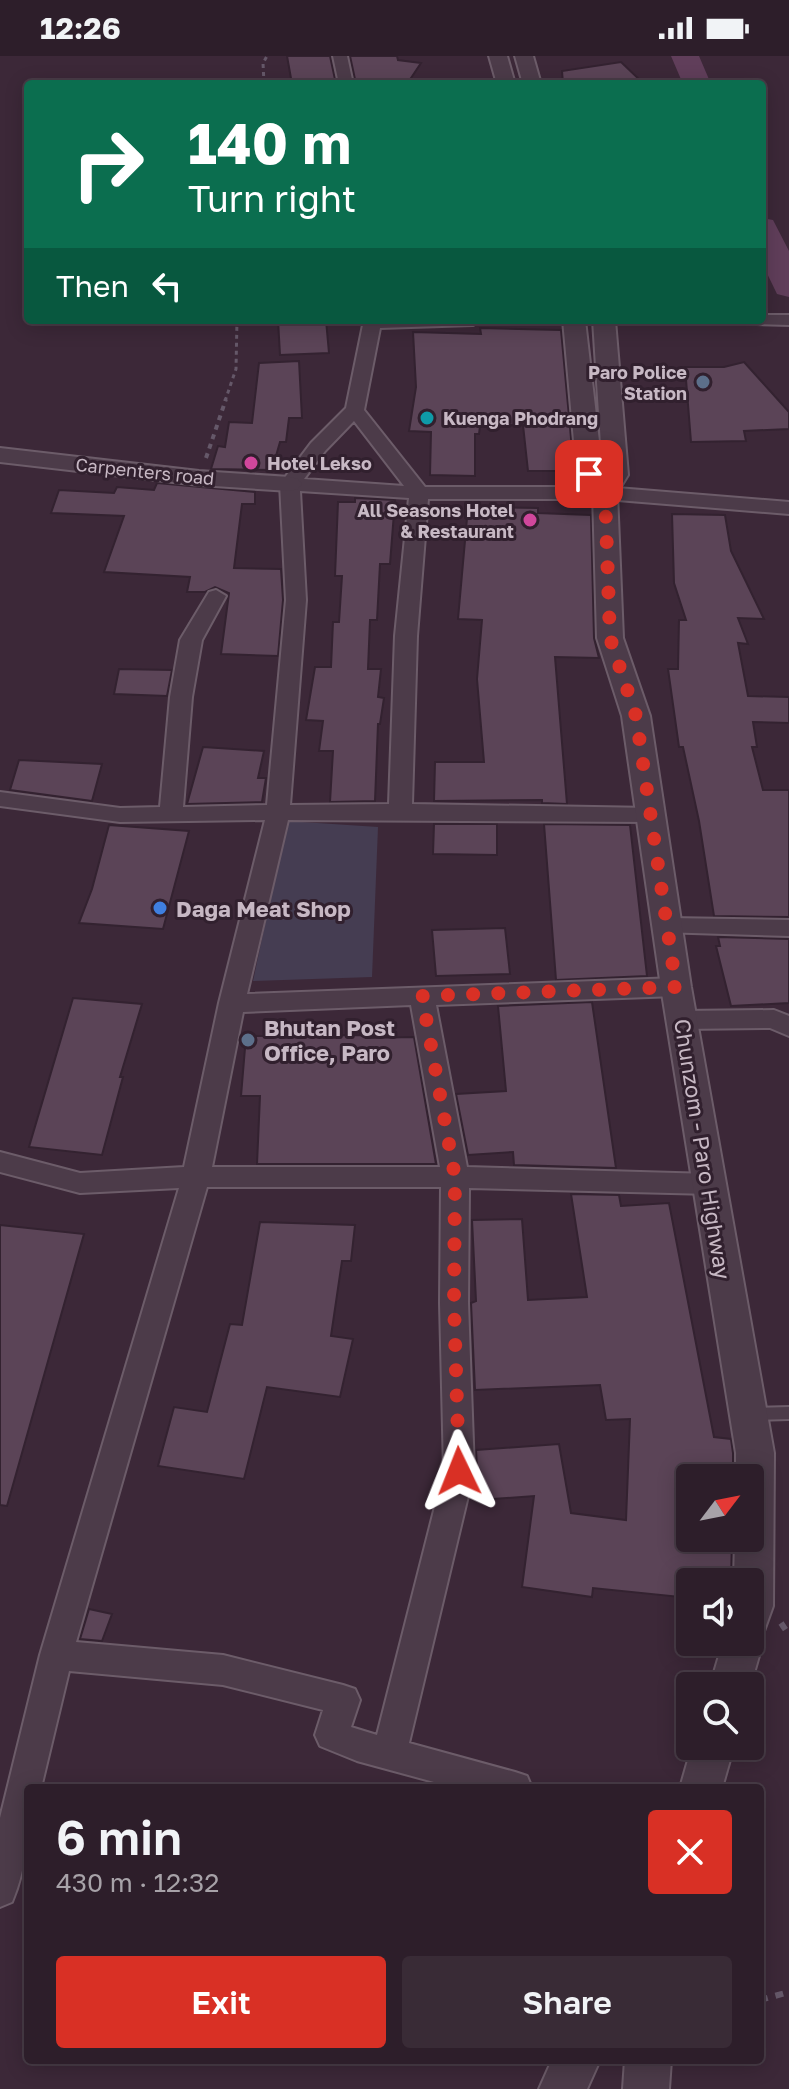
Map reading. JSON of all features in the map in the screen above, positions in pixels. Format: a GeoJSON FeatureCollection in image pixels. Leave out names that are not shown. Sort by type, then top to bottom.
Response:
{"type":"FeatureCollection","features":[{"type":"Feature","properties":{"kind":"street"},"geometry":{"type":"LineString","coordinates":[[340,56],[345,80]]}},
{"type":"Feature","properties":{"kind":"street"},"geometry":{"type":"LineString","coordinates":[[498,56],[505,80]]}},
{"type":"Feature","properties":{"kind":"street"},"geometry":{"type":"LineString","coordinates":[[524,56],[531,80]]}},
{"type":"Feature","properties":{"kind":"street"},"geometry":{"type":"LineString","coordinates":[[766,320],[789,320]]}},
{"type":"Feature","properties":{"kind":"street"},"geometry":{"type":"LineString","coordinates":[[25,1784],[56,1655],[196,1177],[232,1003],[278,814],[296,600],[290,484],[318,447],[355,410],[373,324]]}},
{"type":"Feature","properties":{"kind":"street","name":"Chunzom - Paro Highway"},"geometry":{"type":"LineString","coordinates":[[574,324],[589,474],[605,493]]}},
{"type":"Feature","properties":{"kind":"street","name":"Chunzom - Paro Highway"},"geometry":{"type":"LineString","coordinates":[[604,324],[616,475],[605,493],[610,638],[636,716],[676,987],[755,1453],[753,1568]]}},
{"type":"Feature","properties":{"kind":"street"},"geometry":{"type":"LineString","coordinates":[[355,410],[419,493],[406,636],[400,811]]}},
{"type":"Feature","properties":{"kind":"street","name":"Carpenters road"},"geometry":{"type":"LineString","coordinates":[[0,455],[199,478],[290,484]]}},
{"type":"Feature","properties":{"kind":"street"},"geometry":{"type":"LineString","coordinates":[[290,484],[419,493],[605,493],[789,508]]}},
{"type":"Feature","properties":{"kind":"street"},"geometry":{"type":"LineString","coordinates":[[171,815],[181,697],[191,640],[216,596]]}},
{"type":"Feature","properties":{"kind":"street"},"geometry":{"type":"LineString","coordinates":[[0,799],[120,815],[400,811],[652,815]]}},
{"type":"Feature","properties":{"kind":"street"},"geometry":{"type":"LineString","coordinates":[[669,926],[789,928]]}},
{"type":"Feature","properties":{"kind":"street"},"geometry":{"type":"LineString","coordinates":[[232,1003],[676,987]]}},
{"type":"Feature","properties":{"kind":"street"},"geometry":{"type":"LineString","coordinates":[[389,1754],[459,1471],[454,1303],[455,1177],[422,996]]}},
{"type":"Feature","properties":{"kind":"street"},"geometry":{"type":"LineString","coordinates":[[682,1020],[774,1019],[789,1027]]}},
{"type":"Feature","properties":{"kind":"street"},"geometry":{"type":"LineString","coordinates":[[0,1162],[80,1183],[196,1177],[455,1177],[711,1184]]}},
{"type":"Feature","properties":{"kind":"street"},"geometry":{"type":"LineString","coordinates":[[56,1655],[223,1670],[343,1700],[332,1735],[500,1784]]}},
{"type":"Feature","properties":{"kind":"street"},"geometry":{"type":"LineString","coordinates":[[702,1784],[709,1760]]}},
{"type":"Feature","properties":{"kind":"street"},"geometry":{"type":"LineString","coordinates":[[0,1890],[24,1789]]}},
{"type":"Feature","properties":{"kind":"street"},"geometry":{"type":"LineString","coordinates":[[562,2089],[575,2064]]}},
{"type":"Feature","properties":{"kind":"street"},"geometry":{"type":"LineString","coordinates":[[646,2089],[648,2064]]}},
{"type":"Feature","properties":{"kind":"lane"},"geometry":{"type":"LineString","coordinates":[[746,1414],[789,1413]]}},
{"type":"Feature","properties":{"kind":"path"},"geometry":{"type":"LineString","coordinates":[[264,80],[263,63],[267,56]]}},
{"type":"Feature","properties":{"kind":"path"},"geometry":{"type":"LineString","coordinates":[[199,478],[236,369],[237,324]]}},
{"type":"Feature","properties":{"kind":"path"},"geometry":{"type":"LineString","coordinates":[[764,1999],[789,1992]]}},
{"type":"Feature","properties":{"kind":"shaded area"},"geometry":{"type":"Polygon","coordinates":[[[287,821],[378,827],[372,977],[253,981],[287,821]]]}},
{"type":"Feature","properties":{"kind":"building"},"geometry":{"type":"Polygon","coordinates":[[[287,56],[330,56],[335,80],[291,80],[287,56]]]}},
{"type":"Feature","properties":{"kind":"building"},"geometry":{"type":"Polygon","coordinates":[[[350,56],[397,56],[398,60],[421,63],[410,80],[355,80],[350,56]]]}},
{"type":"Feature","properties":{"kind":"building"},"geometry":{"type":"Polygon","coordinates":[[[621,62],[640,80],[563,80],[562,71],[621,62]]]}},
{"type":"Feature","properties":{"kind":"building"},"geometry":{"type":"Polygon","coordinates":[[[278,324],[326,324],[329,353],[280,355],[278,324]]]}},
{"type":"Feature","properties":{"kind":"building"},"geometry":{"type":"Polygon","coordinates":[[[480,328],[561,330],[574,471],[528,471],[523,425],[480,426],[479,434],[475,434],[475,476],[430,475],[431,432],[409,431],[416,387],[413,332],[481,334],[480,328]]]}},
{"type":"Feature","properties":{"kind":"building"},"geometry":{"type":"Polygon","coordinates":[[[299,361],[302,418],[289,418],[286,442],[280,442],[272,470],[211,469],[218,446],[225,447],[229,422],[252,423],[259,363],[299,361]]]}},
{"type":"Feature","properties":{"kind":"building"},"geometry":{"type":"Polygon","coordinates":[[[744,362],[789,412],[789,429],[744,431],[746,441],[691,442],[685,367],[724,367],[744,362]]]}},
{"type":"Feature","properties":{"kind":"building"},"geometry":{"type":"Polygon","coordinates":[[[157,483],[255,492],[255,504],[242,504],[234,568],[281,569],[283,600],[278,656],[221,654],[229,593],[215,587],[205,592],[187,592],[190,577],[104,572],[124,516],[51,513],[59,490],[114,493],[117,487],[154,490],[157,483]]]}},
{"type":"Feature","properties":{"kind":"building"},"geometry":{"type":"Polygon","coordinates":[[[355,498],[395,500],[390,564],[380,564],[377,620],[370,620],[368,669],[381,669],[378,697],[384,698],[378,724],[375,801],[330,802],[333,751],[319,751],[323,721],[306,720],[315,667],[331,667],[333,622],[339,622],[342,576],[335,576],[338,502],[355,502],[355,498]]]}},
{"type":"Feature","properties":{"kind":"building"},"geometry":{"type":"Polygon","coordinates":[[[468,507],[538,508],[538,513],[591,515],[594,638],[599,658],[555,657],[567,804],[542,803],[542,800],[434,801],[435,762],[484,762],[477,679],[482,620],[458,619],[468,507]]]}},
{"type":"Feature","properties":{"kind":"building"},"geometry":{"type":"Polygon","coordinates":[[[672,514],[725,515],[731,551],[764,619],[738,618],[748,644],[738,643],[748,696],[789,697],[789,723],[753,722],[757,747],[752,747],[763,790],[789,790],[789,917],[714,916],[699,821],[683,747],[679,747],[668,669],[678,669],[679,620],[686,620],[674,583],[672,514]]]}},
{"type":"Feature","properties":{"kind":"building"},"geometry":{"type":"Polygon","coordinates":[[[119,669],[172,670],[167,696],[114,694],[119,669]]]}},
{"type":"Feature","properties":{"kind":"building"},"geometry":{"type":"Polygon","coordinates":[[[203,747],[264,751],[258,778],[266,778],[262,802],[187,804],[203,747]]]}},
{"type":"Feature","properties":{"kind":"building"},"geometry":{"type":"Polygon","coordinates":[[[19,760],[102,764],[92,801],[10,790],[19,760]]]}},
{"type":"Feature","properties":{"kind":"building"},"geometry":{"type":"Polygon","coordinates":[[[434,824],[497,824],[497,855],[433,854],[434,824]]]}},
{"type":"Feature","properties":{"kind":"building"},"geometry":{"type":"Polygon","coordinates":[[[544,824],[630,825],[647,976],[556,980],[544,824]]]}},
{"type":"Feature","properties":{"kind":"building"},"geometry":{"type":"Polygon","coordinates":[[[109,825],[189,831],[163,929],[79,923],[92,889],[109,825]]]}},
{"type":"Feature","properties":{"kind":"building"},"geometry":{"type":"Polygon","coordinates":[[[505,928],[510,974],[436,976],[432,930],[505,928]]]}},
{"type":"Feature","properties":{"kind":"building"},"geometry":{"type":"Polygon","coordinates":[[[718,937],[789,939],[789,1003],[731,1006],[716,946],[720,946],[718,937]]]}},
{"type":"Feature","properties":{"kind":"building"},"geometry":{"type":"Polygon","coordinates":[[[73,998],[142,1004],[120,1077],[123,1077],[102,1155],[29,1147],[73,998]]]}},
{"type":"Feature","properties":{"kind":"building"},"geometry":{"type":"Polygon","coordinates":[[[592,1002],[616,1168],[514,1165],[513,1152],[468,1155],[456,1094],[506,1091],[498,1006],[592,1002]]]}},
{"type":"Feature","properties":{"kind":"building"},"geometry":{"type":"Polygon","coordinates":[[[366,1035],[366,1038],[414,1037],[436,1164],[257,1164],[260,1096],[241,1096],[246,1036],[366,1035]]]}},
{"type":"Feature","properties":{"kind":"building"},"geometry":{"type":"Polygon","coordinates":[[[571,1194],[619,1195],[621,1206],[669,1203],[714,1437],[731,1439],[733,1453],[733,1464],[676,1464],[676,1552],[732,1552],[731,1568],[676,1568],[676,1597],[593,1588],[592,1597],[522,1587],[534,1496],[479,1500],[476,1450],[559,1444],[571,1513],[626,1520],[630,1419],[606,1420],[600,1385],[475,1390],[471,1303],[476,1301],[472,1220],[522,1219],[528,1300],[587,1297],[571,1194]]]}},
{"type":"Feature","properties":{"kind":"building"},"geometry":{"type":"Polygon","coordinates":[[[260,1222],[355,1225],[351,1261],[342,1261],[331,1336],[353,1339],[340,1397],[267,1387],[244,1479],[158,1466],[174,1407],[207,1412],[230,1324],[242,1325],[260,1222]]]}},
{"type":"Feature","properties":{"kind":"building"},"geometry":{"type":"Polygon","coordinates":[[[0,1225],[84,1234],[7,1506],[0,1505],[0,1225]]]}},
{"type":"Feature","properties":{"kind":"building"},"geometry":{"type":"Polygon","coordinates":[[[89,1609],[112,1614],[102,1641],[80,1639],[89,1609]]]}},
{"type":"Feature","properties":{"kind":"waterway"},"geometry":{"type":"LineString","coordinates":[[685,56],[695,80]]}},
{"type":"Feature","properties":{"kind":"waterway"},"geometry":{"type":"LineString","coordinates":[[766,236],[789,287]]}},
{"type":"Feature","properties":{"kind":"place","name":"Paro Police Station"},"geometry":{"type":"Point","coordinates":[703,382]}},
{"type":"Feature","properties":{"kind":"place","name":"Kuenga Phodrang"},"geometry":{"type":"Point","coordinates":[427,418]}},
{"type":"Feature","properties":{"kind":"place","name":"Hotel Lekso"},"geometry":{"type":"Point","coordinates":[251,463]}},
{"type":"Feature","properties":{"kind":"place","name":"All Seasons Hotel & Restaurant"},"geometry":{"type":"Point","coordinates":[530,520]}},
{"type":"Feature","properties":{"kind":"place","name":"Daga Meat Shop"},"geometry":{"type":"Point","coordinates":[160,908]}},
{"type":"Feature","properties":{"kind":"place","name":"Bhutan Post Office, Paro"},"geometry":{"type":"Point","coordinates":[248,1040]}},
{"type":"Feature","properties":{"kind":"route"},"geometry":{"type":"LineString","coordinates":[[459,1471],[454,1303],[455,1177],[422,996],[676,987],[636,716],[610,638],[605,493],[589,474]]}}]}
